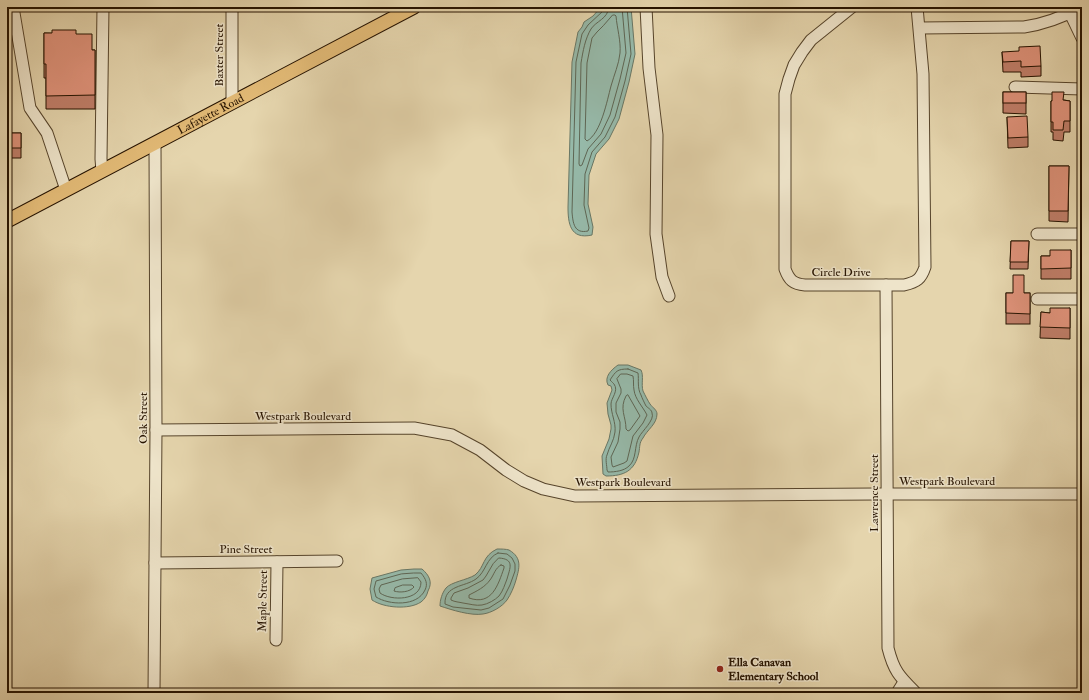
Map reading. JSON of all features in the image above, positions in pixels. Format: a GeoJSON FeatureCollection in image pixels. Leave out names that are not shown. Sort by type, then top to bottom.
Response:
{"type":"FeatureCollection","features":[{"type":"Feature","properties":{"kind":"main road","name":"Lafayette Road"},"geometry":{"type":"LineString","coordinates":[[7,221],[414,7]]}},
{"type":"Feature","properties":{"kind":"street"},"geometry":{"type":"LineString","coordinates":[[13,7],[30,108],[47,133],[66,190]]}},
{"type":"Feature","properties":{"kind":"street"},"geometry":{"type":"LineString","coordinates":[[102,171],[103,7]]}},
{"type":"Feature","properties":{"kind":"street","name":"Baxter Street"},"geometry":{"type":"LineString","coordinates":[[232,7],[232,103]]}},
{"type":"Feature","properties":{"kind":"street"},"geometry":{"type":"LineString","coordinates":[[646,7],[649,68],[658,135],[656,234],[662,277],[669,296]]}},
{"type":"Feature","properties":{"kind":"street","name":"Circle Drive"},"geometry":{"type":"LineString","coordinates":[[852,7],[811,40],[794,65],[786,94],[784,269],[787,276],[798,284],[904,285],[912,283],[922,274],[925,267],[923,74],[917,7]]}},
{"type":"Feature","properties":{"kind":"street"},"geometry":{"type":"LineString","coordinates":[[920,28],[1024,27],[1038,25],[1054,20],[1082,7]]}},
{"type":"Feature","properties":{"kind":"street"},"geometry":{"type":"LineString","coordinates":[[1070,13],[1082,38]]}},
{"type":"Feature","properties":{"kind":"street"},"geometry":{"type":"LineString","coordinates":[[1015,87],[1082,89]]}},
{"type":"Feature","properties":{"kind":"street","name":"Oak Street"},"geometry":{"type":"LineString","coordinates":[[154,693],[156,430],[155,143]]}},
{"type":"Feature","properties":{"kind":"street"},"geometry":{"type":"LineString","coordinates":[[1037,234],[1082,234]]}},
{"type":"Feature","properties":{"kind":"street","name":"Lawrence Street"},"geometry":{"type":"LineString","coordinates":[[886,285],[888,648],[897,672],[904,682],[916,693]]}},
{"type":"Feature","properties":{"kind":"street"},"geometry":{"type":"LineString","coordinates":[[1037,299],[1082,299]]}},
{"type":"Feature","properties":{"kind":"street","name":"Westpark Boulevard"},"geometry":{"type":"LineString","coordinates":[[156,430],[414,428],[452,435],[480,450],[506,470],[524,481],[543,489],[575,496],[1082,494]]}},
{"type":"Feature","properties":{"kind":"street","name":"Pine Street"},"geometry":{"type":"LineString","coordinates":[[155,563],[337,561]]}},
{"type":"Feature","properties":{"kind":"street","name":"Maple Street"},"geometry":{"type":"LineString","coordinates":[[276,640],[277,562]]}},
{"type":"Feature","properties":{"kind":"street"},"geometry":{"type":"LineString","coordinates":[[897,693],[904,682]]}},
{"type":"Feature","properties":{"kind":"water"},"geometry":{"type":"Polygon","coordinates":[[[601,7],[631,7],[635,54],[619,119],[609,139],[596,154],[589,175],[588,204],[593,227],[592,235],[585,236],[575,233],[572,229],[568,213],[572,62],[578,32],[584,22],[593,16],[601,7]]]}},
{"type":"Feature","properties":{"kind":"water"},"geometry":{"type":"Polygon","coordinates":[[[618,365],[628,365],[641,370],[643,391],[650,404],[656,411],[657,418],[641,442],[635,464],[632,468],[618,475],[606,476],[603,474],[602,456],[609,439],[611,429],[607,403],[612,390],[611,386],[608,385],[607,379],[611,371],[618,365]]]}},
{"type":"Feature","properties":{"kind":"water"},"geometry":{"type":"Polygon","coordinates":[[[497,549],[509,550],[516,557],[519,564],[514,585],[505,603],[493,611],[478,614],[462,612],[440,606],[443,592],[448,586],[475,575],[481,569],[486,558],[497,549]]]}},
{"type":"Feature","properties":{"kind":"water"},"geometry":{"type":"Polygon","coordinates":[[[422,569],[427,574],[430,582],[424,600],[416,605],[396,607],[383,605],[372,600],[370,589],[372,578],[401,570],[422,569]]]}},
{"type":"Feature","properties":{"kind":"building"},"geometry":{"type":"Polygon","coordinates":[[[52,30],[76,30],[76,34],[92,34],[92,50],[95,50],[95,95],[46,96],[44,33],[52,33],[52,30]]]}},
{"type":"Feature","properties":{"kind":"building"},"geometry":{"type":"Polygon","coordinates":[[[1040,46],[1041,66],[1021,67],[1021,61],[1003,62],[1002,52],[1019,51],[1019,47],[1040,46]]]}},
{"type":"Feature","properties":{"kind":"building"},"geometry":{"type":"Polygon","coordinates":[[[1003,92],[1026,92],[1026,103],[1003,103],[1003,92]]]}},
{"type":"Feature","properties":{"kind":"building"},"geometry":{"type":"Polygon","coordinates":[[[1052,92],[1064,92],[1063,100],[1070,101],[1070,121],[1064,121],[1063,130],[1053,130],[1053,122],[1051,122],[1052,92]]]}},
{"type":"Feature","properties":{"kind":"building"},"geometry":{"type":"Polygon","coordinates":[[[1027,116],[1028,137],[1008,138],[1007,117],[1027,116]]]}},
{"type":"Feature","properties":{"kind":"building"},"geometry":{"type":"Polygon","coordinates":[[[7,133],[21,133],[21,148],[7,148],[7,133]]]}},
{"type":"Feature","properties":{"kind":"building"},"geometry":{"type":"Polygon","coordinates":[[[7,148],[8,179],[7,179],[7,148]]]}},
{"type":"Feature","properties":{"kind":"building"},"geometry":{"type":"Polygon","coordinates":[[[1049,166],[1069,166],[1068,211],[1049,211],[1049,166]]]}},
{"type":"Feature","properties":{"kind":"building"},"geometry":{"type":"Polygon","coordinates":[[[1011,241],[1029,241],[1028,262],[1010,262],[1011,241]]]}},
{"type":"Feature","properties":{"kind":"building"},"geometry":{"type":"Polygon","coordinates":[[[1050,250],[1071,250],[1071,268],[1041,269],[1041,256],[1050,256],[1050,250]]]}},
{"type":"Feature","properties":{"kind":"building"},"geometry":{"type":"Polygon","coordinates":[[[1013,275],[1024,275],[1024,293],[1030,293],[1030,314],[1006,313],[1006,293],[1013,293],[1013,275]]]}},
{"type":"Feature","properties":{"kind":"building"},"geometry":{"type":"Polygon","coordinates":[[[1050,308],[1070,308],[1070,328],[1040,327],[1041,312],[1050,313],[1050,308]]]}},
{"type":"Feature","properties":{"kind":"place","name":"Ella Canavan Elementary School"},"geometry":{"type":"Point","coordinates":[720,669]}}]}
